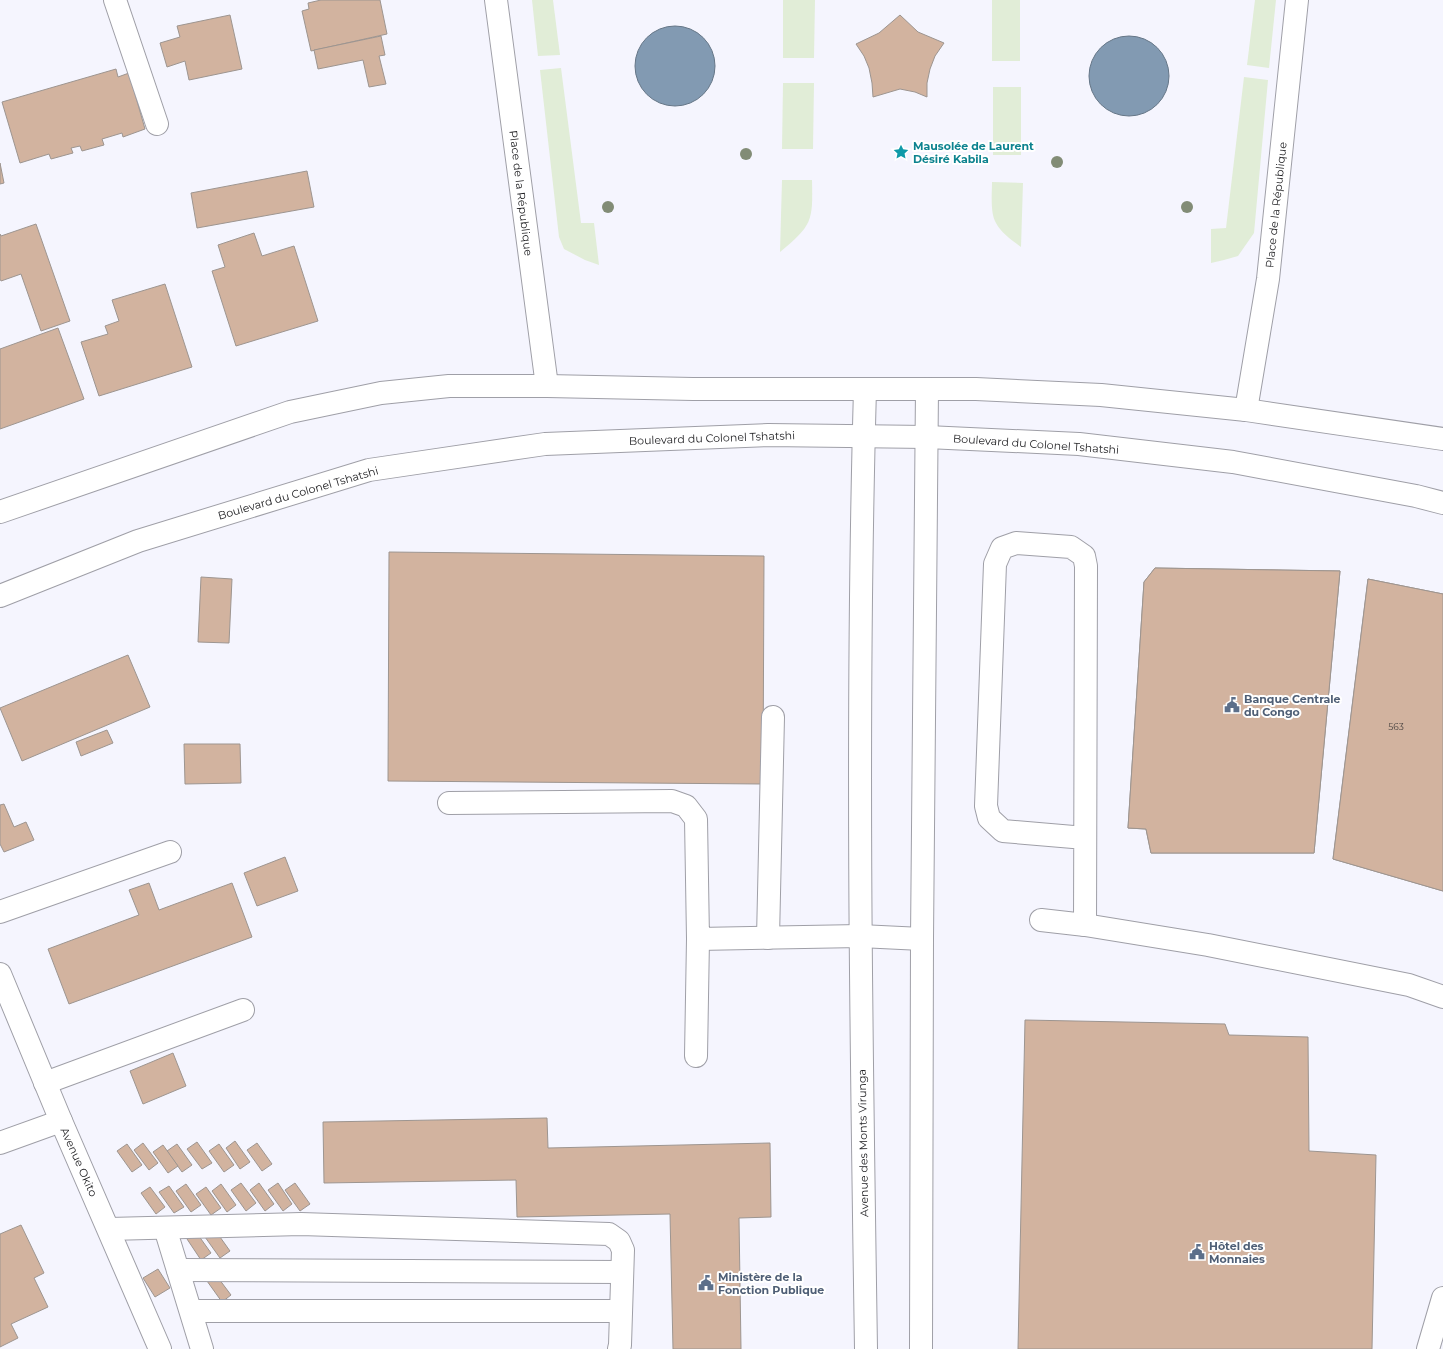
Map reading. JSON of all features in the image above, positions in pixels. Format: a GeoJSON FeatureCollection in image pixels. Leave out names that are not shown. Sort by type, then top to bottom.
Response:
{"type":"FeatureCollection","features":[{"type":"Feature","properties":{"kind":"street"},"geometry":{"type":"LineString","coordinates":[[116,0],[157,124]]}},
{"type":"Feature","properties":{"kind":"street","name":"Place de la République"},"geometry":{"type":"LineString","coordinates":[[496,0],[547,386]]}},
{"type":"Feature","properties":{"kind":"street","name":"Place de la République"},"geometry":{"type":"LineString","coordinates":[[1246,410],[1268,279],[1297,0]]}},
{"type":"Feature","properties":{"kind":"street"},"geometry":{"type":"LineString","coordinates":[[0,512],[290,412],[388,392],[449,386],[547,386],[693,389],[976,389],[1102,395],[1246,410],[1443,439]]}},
{"type":"Feature","properties":{"kind":"street","name":"Avenue des Monts Virunga"},"geometry":{"type":"LineString","coordinates":[[866,389],[860,677],[860,936],[866,1349]]}},
{"type":"Feature","properties":{"kind":"street"},"geometry":{"type":"LineString","coordinates":[[921,1349],[922,939],[927,389]]}},
{"type":"Feature","properties":{"kind":"street","name":"Boulevard du Colonel Tshatshi"},"geometry":{"type":"LineString","coordinates":[[0,596],[138,541],[369,470],[545,444],[768,434],[927,436],[1079,444],[1233,462],[1416,496],[1443,503]]}},
{"type":"Feature","properties":{"kind":"street"},"geometry":{"type":"LineString","coordinates":[[1085,838],[1003,831],[989,818],[986,806],[995,564],[1002,548],[1016,542],[1071,547],[1084,556],[1086,566],[1085,925]]}},
{"type":"Feature","properties":{"kind":"street"},"geometry":{"type":"LineString","coordinates":[[768,938],[774,717]]}},
{"type":"Feature","properties":{"kind":"street"},"geometry":{"type":"LineString","coordinates":[[448,803],[672,801],[686,806],[696,819],[698,939],[696,1056]]}},
{"type":"Feature","properties":{"kind":"street"},"geometry":{"type":"LineString","coordinates":[[0,912],[170,852]]}},
{"type":"Feature","properties":{"kind":"street"},"geometry":{"type":"LineString","coordinates":[[1041,920],[1085,925],[1208,945],[1408,985],[1443,996]]}},
{"type":"Feature","properties":{"kind":"street"},"geometry":{"type":"LineString","coordinates":[[698,939],[860,936],[922,939]]}},
{"type":"Feature","properties":{"kind":"street","name":"Avenue Okito"},"geometry":{"type":"LineString","coordinates":[[0,974],[61,1121],[160,1349]]}},
{"type":"Feature","properties":{"kind":"street"},"geometry":{"type":"LineString","coordinates":[[46,1083],[243,1010]]}},
{"type":"Feature","properties":{"kind":"street"},"geometry":{"type":"LineString","coordinates":[[0,1144],[61,1121]]}},
{"type":"Feature","properties":{"kind":"street"},"geometry":{"type":"LineString","coordinates":[[109,1229],[301,1224],[610,1234],[619,1241],[623,1250],[619,1349]]}},
{"type":"Feature","properties":{"kind":"street"},"geometry":{"type":"LineString","coordinates":[[165,1228],[192,1311],[202,1349]]}},
{"type":"Feature","properties":{"kind":"street"},"geometry":{"type":"LineString","coordinates":[[178,1270],[622,1272]]}},
{"type":"Feature","properties":{"kind":"street"},"geometry":{"type":"LineString","coordinates":[[1428,1349],[1443,1298]]}},
{"type":"Feature","properties":{"kind":"street"},"geometry":{"type":"LineString","coordinates":[[192,1311],[621,1311]]}},
{"type":"Feature","properties":{"kind":"green space"},"geometry":{"type":"Polygon","coordinates":[[[532,0],[553,0],[560,55],[538,56],[532,0]]]}},
{"type":"Feature","properties":{"kind":"green space"},"geometry":{"type":"Polygon","coordinates":[[[783,0],[815,0],[814,58],[783,58],[783,0]]]}},
{"type":"Feature","properties":{"kind":"green space"},"geometry":{"type":"Polygon","coordinates":[[[992,0],[1020,0],[1020,61],[992,61],[992,0]]]}},
{"type":"Feature","properties":{"kind":"green space"},"geometry":{"type":"Polygon","coordinates":[[[1255,0],[1276,0],[1269,68],[1247,65],[1255,0]]]}},
{"type":"Feature","properties":{"kind":"green space"},"geometry":{"type":"Polygon","coordinates":[[[561,68],[581,223],[594,223],[599,265],[585,260],[564,249],[559,237],[540,70],[561,68]]]}},
{"type":"Feature","properties":{"kind":"green space"},"geometry":{"type":"Polygon","coordinates":[[[1244,77],[1268,80],[1254,233],[1238,256],[1211,263],[1211,229],[1226,228],[1244,77]]]}},
{"type":"Feature","properties":{"kind":"green space"},"geometry":{"type":"Polygon","coordinates":[[[783,83],[814,83],[813,149],[782,149],[783,83]]]}},
{"type":"Feature","properties":{"kind":"green space"},"geometry":{"type":"Polygon","coordinates":[[[993,87],[1021,87],[1021,155],[993,155],[993,87]]]}},
{"type":"Feature","properties":{"kind":"green space"},"geometry":{"type":"Polygon","coordinates":[[[782,180],[812,180],[812,205],[811,214],[804,228],[799,235],[780,252],[782,180]]]}},
{"type":"Feature","properties":{"kind":"green space"},"geometry":{"type":"Polygon","coordinates":[[[992,182],[1023,183],[1021,247],[998,227],[994,219],[992,182]]]}},
{"type":"Feature","properties":{"kind":"water"},"geometry":{"type":"Polygon","coordinates":[[[667,26],[683,26],[704,37],[715,58],[715,74],[704,95],[683,106],[667,106],[653,100],[646,95],[641,88],[635,74],[635,58],[641,44],[646,37],[653,32],[667,26]]]}},
{"type":"Feature","properties":{"kind":"water"},"geometry":{"type":"Polygon","coordinates":[[[1121,36],[1137,36],[1152,42],[1163,53],[1169,68],[1169,84],[1163,99],[1152,110],[1137,116],[1121,116],[1106,110],[1095,99],[1089,84],[1089,68],[1095,53],[1106,42],[1121,36]]]}},
{"type":"Feature","properties":{"kind":"building"},"geometry":{"type":"Polygon","coordinates":[[[321,0],[380,0],[387,34],[311,51],[302,11],[309,9],[308,3],[321,0]]]}},
{"type":"Feature","properties":{"kind":"building"},"geometry":{"type":"Polygon","coordinates":[[[230,15],[242,69],[189,80],[185,61],[167,67],[160,43],[180,37],[177,26],[230,15]]]}},
{"type":"Feature","properties":{"kind":"building"},"geometry":{"type":"Polygon","coordinates":[[[900,15],[918,32],[944,43],[935,56],[930,69],[927,83],[927,97],[915,92],[900,89],[873,97],[869,68],[864,56],[856,44],[879,33],[900,15]]]}},
{"type":"Feature","properties":{"kind":"building"},"geometry":{"type":"Polygon","coordinates":[[[381,36],[385,55],[379,56],[386,84],[369,87],[363,60],[318,69],[314,50],[381,36]]]}},
{"type":"Feature","properties":{"kind":"building"},"geometry":{"type":"Polygon","coordinates":[[[116,69],[118,77],[129,73],[145,129],[123,137],[122,133],[102,139],[104,145],[82,151],[80,146],[71,148],[73,153],[51,159],[49,154],[20,163],[2,102],[116,69]]]}},
{"type":"Feature","properties":{"kind":"building"},"geometry":{"type":"Polygon","coordinates":[[[0,163],[4,183],[0,184],[0,163]]]}},
{"type":"Feature","properties":{"kind":"building"},"geometry":{"type":"Polygon","coordinates":[[[307,171],[314,207],[197,228],[191,193],[307,171]]]}},
{"type":"Feature","properties":{"kind":"building"},"geometry":{"type":"Polygon","coordinates":[[[36,224],[70,321],[41,331],[21,274],[1,281],[0,279],[0,234],[1,236],[36,224]]]}},
{"type":"Feature","properties":{"kind":"building"},"geometry":{"type":"Polygon","coordinates":[[[254,233],[262,256],[294,246],[318,321],[236,346],[212,271],[225,267],[218,245],[254,233]]]}},
{"type":"Feature","properties":{"kind":"building"},"geometry":{"type":"Polygon","coordinates":[[[165,284],[192,367],[99,396],[81,342],[108,334],[105,326],[119,321],[112,300],[165,284]]]}},
{"type":"Feature","properties":{"kind":"building"},"geometry":{"type":"Polygon","coordinates":[[[58,328],[84,399],[0,429],[0,349],[58,328]]]}},
{"type":"Feature","properties":{"kind":"building"},"geometry":{"type":"Polygon","coordinates":[[[389,552],[764,556],[763,784],[388,781],[389,552]]]}},
{"type":"Feature","properties":{"kind":"building","name":"Banque Centrale du Congo"},"geometry":{"type":"Polygon","coordinates":[[[1155,568],[1340,571],[1314,853],[1151,853],[1146,829],[1128,828],[1144,582],[1155,568]]]}},
{"type":"Feature","properties":{"kind":"building","name":"Banque Centrale du Congo"},"geometry":{"type":"Polygon","coordinates":[[[1155,568],[1340,571],[1314,853],[1151,853],[1146,829],[1128,828],[1144,582],[1155,568]]]}},
{"type":"Feature","properties":{"kind":"building"},"geometry":{"type":"Polygon","coordinates":[[[201,577],[232,579],[229,643],[198,642],[201,577]]]}},
{"type":"Feature","properties":{"kind":"building","name":"Banque Centrale du Congo"},"geometry":{"type":"Polygon","coordinates":[[[1368,579],[1443,594],[1443,891],[1333,859],[1368,579]]]}},
{"type":"Feature","properties":{"kind":"building","name":"Banque Centrale du Congo"},"geometry":{"type":"Polygon","coordinates":[[[1368,579],[1443,594],[1443,891],[1333,859],[1368,579]]]}},
{"type":"Feature","properties":{"kind":"building"},"geometry":{"type":"Polygon","coordinates":[[[128,655],[150,707],[22,761],[0,708],[128,655]]]}},
{"type":"Feature","properties":{"kind":"building"},"geometry":{"type":"Polygon","coordinates":[[[107,730],[113,743],[81,756],[76,742],[107,730]]]}},
{"type":"Feature","properties":{"kind":"building"},"geometry":{"type":"Polygon","coordinates":[[[184,744],[240,744],[241,783],[185,784],[184,744]]]}},
{"type":"Feature","properties":{"kind":"building"},"geometry":{"type":"Polygon","coordinates":[[[4,804],[14,827],[26,822],[34,840],[4,852],[0,844],[0,805],[4,804]]]}},
{"type":"Feature","properties":{"kind":"building"},"geometry":{"type":"Polygon","coordinates":[[[285,857],[298,891],[257,906],[244,873],[285,857]]]}},
{"type":"Feature","properties":{"kind":"building"},"geometry":{"type":"Polygon","coordinates":[[[149,883],[159,910],[232,883],[252,937],[69,1004],[48,949],[139,915],[129,890],[149,883]]]}},
{"type":"Feature","properties":{"kind":"building","name":"Hôtel des Monnaies"},"geometry":{"type":"Polygon","coordinates":[[[1025,1020],[1225,1024],[1229,1035],[1308,1037],[1309,1151],[1376,1155],[1372,1349],[1018,1349],[1025,1020]]]}},
{"type":"Feature","properties":{"kind":"building"},"geometry":{"type":"Polygon","coordinates":[[[173,1053],[186,1086],[143,1104],[130,1071],[173,1053]]]}},
{"type":"Feature","properties":{"kind":"building","name":"Ministère de la Fonction Publique"},"geometry":{"type":"Polygon","coordinates":[[[547,1118],[548,1148],[770,1143],[771,1217],[739,1218],[741,1349],[673,1349],[670,1214],[517,1217],[516,1180],[324,1183],[323,1122],[547,1118]]]}},
{"type":"Feature","properties":{"kind":"building"},"geometry":{"type":"Polygon","coordinates":[[[235,1141],[250,1162],[240,1169],[226,1148],[235,1141]]]}},
{"type":"Feature","properties":{"kind":"building"},"geometry":{"type":"Polygon","coordinates":[[[197,1142],[212,1163],[202,1169],[187,1149],[197,1142]]]}},
{"type":"Feature","properties":{"kind":"building"},"geometry":{"type":"Polygon","coordinates":[[[143,1143],[158,1163],[149,1170],[134,1150],[143,1143]]]}},
{"type":"Feature","properties":{"kind":"building"},"geometry":{"type":"Polygon","coordinates":[[[257,1143],[272,1164],[262,1171],[247,1150],[257,1143]]]}},
{"type":"Feature","properties":{"kind":"building"},"geometry":{"type":"Polygon","coordinates":[[[127,1144],[142,1165],[132,1172],[117,1151],[127,1144]]]}},
{"type":"Feature","properties":{"kind":"building"},"geometry":{"type":"Polygon","coordinates":[[[177,1144],[192,1165],[182,1172],[167,1151],[177,1144]]]}},
{"type":"Feature","properties":{"kind":"building"},"geometry":{"type":"Polygon","coordinates":[[[219,1144],[234,1165],[224,1172],[209,1151],[219,1144]]]}},
{"type":"Feature","properties":{"kind":"building"},"geometry":{"type":"Polygon","coordinates":[[[163,1145],[178,1166],[168,1173],[153,1152],[163,1145]]]}},
{"type":"Feature","properties":{"kind":"building"},"geometry":{"type":"Polygon","coordinates":[[[241,1183],[256,1203],[246,1211],[231,1190],[241,1183]]]}},
{"type":"Feature","properties":{"kind":"building"},"geometry":{"type":"Polygon","coordinates":[[[259,1183],[274,1204],[265,1211],[250,1190],[259,1183]]]}},
{"type":"Feature","properties":{"kind":"building"},"geometry":{"type":"Polygon","coordinates":[[[278,1183],[292,1204],[283,1211],[268,1190],[278,1183]]]}},
{"type":"Feature","properties":{"kind":"building"},"geometry":{"type":"Polygon","coordinates":[[[295,1183],[310,1204],[300,1211],[285,1190],[295,1183]]]}},
{"type":"Feature","properties":{"kind":"building"},"geometry":{"type":"Polygon","coordinates":[[[186,1184],[201,1205],[191,1212],[176,1191],[186,1184]]]}},
{"type":"Feature","properties":{"kind":"building"},"geometry":{"type":"Polygon","coordinates":[[[221,1184],[236,1205],[227,1212],[212,1191],[221,1184]]]}},
{"type":"Feature","properties":{"kind":"building"},"geometry":{"type":"Polygon","coordinates":[[[169,1186],[184,1207],[174,1213],[159,1192],[169,1186]]]}},
{"type":"Feature","properties":{"kind":"building"},"geometry":{"type":"Polygon","coordinates":[[[150,1187],[165,1207],[156,1214],[141,1193],[150,1187]]]}},
{"type":"Feature","properties":{"kind":"building"},"geometry":{"type":"Polygon","coordinates":[[[206,1187],[221,1208],[211,1215],[196,1194],[206,1187]]]}},
{"type":"Feature","properties":{"kind":"building"},"geometry":{"type":"Polygon","coordinates":[[[21,1225],[44,1273],[34,1278],[48,1307],[11,1324],[18,1338],[0,1347],[0,1234],[21,1225]]]}},
{"type":"Feature","properties":{"kind":"building"},"geometry":{"type":"Polygon","coordinates":[[[215,1230],[230,1251],[220,1258],[205,1237],[215,1230]]]}},
{"type":"Feature","properties":{"kind":"building"},"geometry":{"type":"Polygon","coordinates":[[[196,1232],[211,1253],[201,1260],[187,1239],[196,1232]]]}},
{"type":"Feature","properties":{"kind":"building"},"geometry":{"type":"Polygon","coordinates":[[[158,1269],[170,1288],[155,1297],[143,1278],[158,1269]]]}},
{"type":"Feature","properties":{"kind":"building"},"geometry":{"type":"Polygon","coordinates":[[[216,1275],[231,1295],[222,1302],[207,1281],[216,1275]]]}},
{"type":"Feature","properties":{"kind":"place","name":"Mausolée de Laurent Désiré Kabila"},"geometry":{"type":"Point","coordinates":[901,152]}},
{"type":"Feature","properties":{"kind":"place","name":"Banque Centrale du Congo"},"geometry":{"type":"Point","coordinates":[1232,705]}},
{"type":"Feature","properties":{"kind":"place","name":"Hôtel des Monnaies"},"geometry":{"type":"Point","coordinates":[1197,1252]}},
{"type":"Feature","properties":{"kind":"place","name":"Ministère de la Fonction Publique"},"geometry":{"type":"Point","coordinates":[706,1283]}}]}
